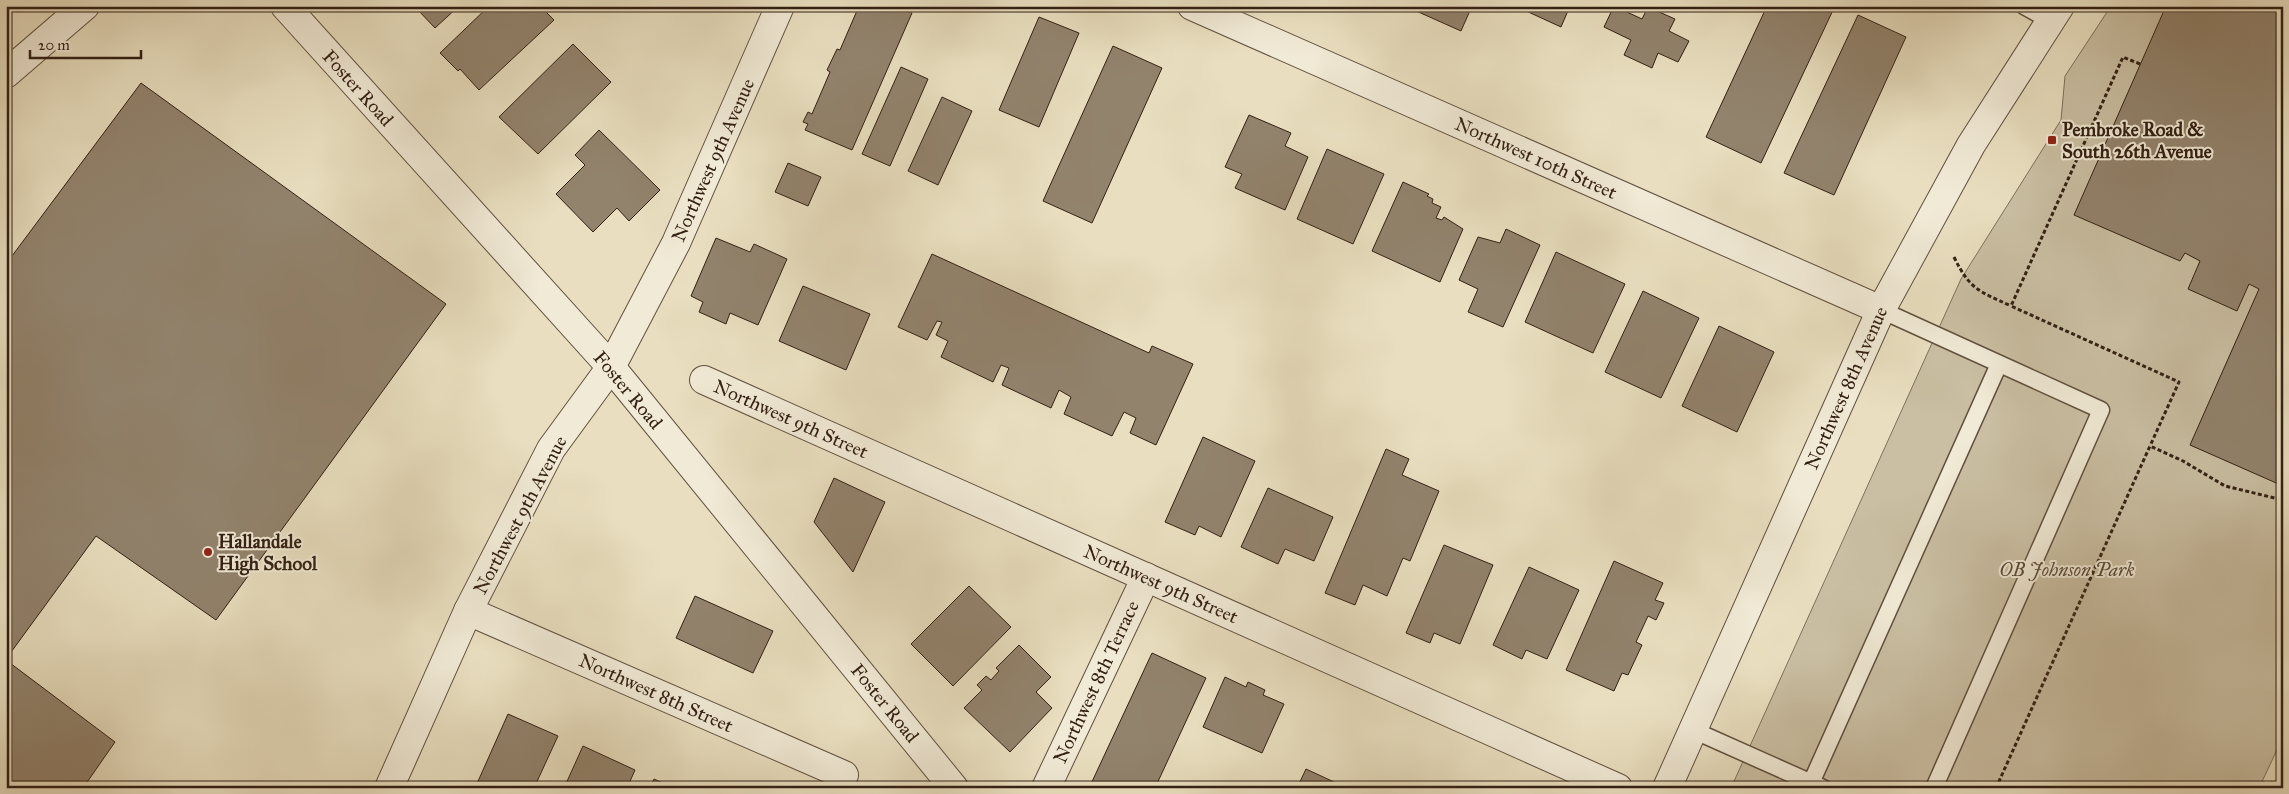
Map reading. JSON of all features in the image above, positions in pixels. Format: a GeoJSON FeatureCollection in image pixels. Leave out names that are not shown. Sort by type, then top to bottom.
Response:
{"type":"FeatureCollection","features":[{"type":"Feature","properties":{"kind":"street"},"geometry":{"type":"LineString","coordinates":[[6,74],[85,6]]}},
{"type":"Feature","properties":{"kind":"street","name":"Foster Road"},"geometry":{"type":"LineString","coordinates":[[285,6],[611,367],[954,788]]}},
{"type":"Feature","properties":{"kind":"street","name":"Northwest 9th Avenue"},"geometry":{"type":"LineString","coordinates":[[389,788],[468,611],[551,450],[611,367],[676,243],[780,6]]}},
{"type":"Feature","properties":{"kind":"street","name":"Northwest 10th Street"},"geometry":{"type":"LineString","coordinates":[[1192,6],[1880,310]]}},
{"type":"Feature","properties":{"kind":"street","name":"Northwest 8th Avenue"},"geometry":{"type":"LineString","coordinates":[[1667,788],[1880,310],[1971,146],[2055,14]]}},
{"type":"Feature","properties":{"kind":"street","name":"Northwest 9th Street"},"geometry":{"type":"LineString","coordinates":[[704,380],[1618,788]]}},
{"type":"Feature","properties":{"kind":"street","name":"Northwest 8th Terrace"},"geometry":{"type":"LineString","coordinates":[[1046,788],[1146,577]]}},
{"type":"Feature","properties":{"kind":"street","name":"Northwest 8th Street"},"geometry":{"type":"LineString","coordinates":[[468,611],[844,775]]}},
{"type":"Feature","properties":{"kind":"lane"},"geometry":{"type":"LineString","coordinates":[[2024,6],[2055,14]]}},
{"type":"Feature","properties":{"kind":"lane"},"geometry":{"type":"LineString","coordinates":[[1880,310],[2101,410],[1934,788]]}},
{"type":"Feature","properties":{"kind":"lane"},"geometry":{"type":"LineString","coordinates":[[1693,730],[1817,785],[1999,364]]}},
{"type":"Feature","properties":{"kind":"path"},"geometry":{"type":"LineString","coordinates":[[2011,306],[2123,56],[2140,64]]}},
{"type":"Feature","properties":{"kind":"path"},"geometry":{"type":"LineString","coordinates":[[1954,257],[1965,279],[1972,286],[2011,306],[2179,382],[1996,788]]}},
{"type":"Feature","properties":{"kind":"path"},"geometry":{"type":"LineString","coordinates":[[2150,446],[2183,461],[2225,486],[2283,500]]}},
{"type":"Feature","properties":{"kind":"green space","name":"OB Johnson Park"},"geometry":{"type":"Polygon","coordinates":[[[2111,6],[2283,6],[2283,737],[2259,788],[1731,788],[1961,279],[2061,120],[2065,76],[2111,6]]]}},
{"type":"Feature","properties":{"kind":"building"},"geometry":{"type":"Polygon","coordinates":[[[420,6],[459,6],[435,28],[417,9],[420,6]]]}},
{"type":"Feature","properties":{"kind":"building"},"geometry":{"type":"Polygon","coordinates":[[[489,6],[540,6],[554,20],[479,90],[460,69],[458,71],[440,53],[489,6]]]}},
{"type":"Feature","properties":{"kind":"building"},"geometry":{"type":"Polygon","coordinates":[[[859,6],[896,6],[912,13],[852,150],[805,130],[808,124],[803,122],[808,112],[812,114],[830,72],[827,70],[837,49],[840,50],[859,6]]]}},
{"type":"Feature","properties":{"kind":"building"},"geometry":{"type":"Polygon","coordinates":[[[1405,6],[1472,6],[1461,31],[1405,6]]]}},
{"type":"Feature","properties":{"kind":"building"},"geometry":{"type":"Polygon","coordinates":[[[1526,6],[1570,6],[1561,27],[1524,10],[1526,6]]]}},
{"type":"Feature","properties":{"kind":"building"},"geometry":{"type":"Polygon","coordinates":[[[1614,6],[1642,19],[1648,7],[1675,19],[1669,31],[1689,41],[1678,62],[1658,53],[1652,68],[1624,55],[1631,40],[1604,27],[1614,6]]]}},
{"type":"Feature","properties":{"kind":"building"},"geometry":{"type":"Polygon","coordinates":[[[1767,6],[1835,6],[1761,163],[1706,137],[1767,6]]]}},
{"type":"Feature","properties":{"kind":"building"},"geometry":{"type":"Polygon","coordinates":[[[2166,6],[2283,6],[2283,486],[2190,445],[2259,289],[2249,284],[2237,311],[2188,289],[2200,261],[2185,253],[2180,261],[2074,215],[2166,6]]]}},
{"type":"Feature","properties":{"kind":"building"},"geometry":{"type":"Polygon","coordinates":[[[1858,15],[1906,37],[1834,195],[1784,173],[1858,15]]]}},
{"type":"Feature","properties":{"kind":"building"},"geometry":{"type":"Polygon","coordinates":[[[1039,17],[1079,33],[1039,127],[999,110],[1039,17]]]}},
{"type":"Feature","properties":{"kind":"building"},"geometry":{"type":"Polygon","coordinates":[[[573,44],[611,82],[538,154],[499,117],[573,44]]]}},
{"type":"Feature","properties":{"kind":"building"},"geometry":{"type":"Polygon","coordinates":[[[1113,46],[1162,68],[1092,223],[1043,201],[1113,46]]]}},
{"type":"Feature","properties":{"kind":"building"},"geometry":{"type":"Polygon","coordinates":[[[901,67],[928,79],[890,166],[862,154],[901,67]]]}},
{"type":"Feature","properties":{"kind":"building"},"geometry":{"type":"Polygon","coordinates":[[[141,83],[446,304],[216,620],[96,536],[6,659],[6,264],[141,83]]]}},
{"type":"Feature","properties":{"kind":"building"},"geometry":{"type":"Polygon","coordinates":[[[942,97],[972,111],[938,185],[908,171],[942,97]]]}},
{"type":"Feature","properties":{"kind":"building"},"geometry":{"type":"Polygon","coordinates":[[[1249,115],[1291,133],[1285,146],[1308,157],[1285,210],[1235,188],[1242,174],[1225,167],[1249,115]]]}},
{"type":"Feature","properties":{"kind":"building"},"geometry":{"type":"Polygon","coordinates":[[[599,130],[660,190],[629,221],[617,208],[593,232],[556,194],[585,165],[575,155],[599,130]]]}},
{"type":"Feature","properties":{"kind":"building"},"geometry":{"type":"Polygon","coordinates":[[[1327,149],[1384,174],[1353,244],[1297,219],[1327,149]]]}},
{"type":"Feature","properties":{"kind":"building"},"geometry":{"type":"Polygon","coordinates":[[[788,163],[821,177],[808,206],[775,192],[788,163]]]}},
{"type":"Feature","properties":{"kind":"building"},"geometry":{"type":"Polygon","coordinates":[[[1403,182],[1429,194],[1427,196],[1433,199],[1432,203],[1441,207],[1436,218],[1442,220],[1444,217],[1463,229],[1440,282],[1372,251],[1403,182]]]}},
{"type":"Feature","properties":{"kind":"building"},"geometry":{"type":"Polygon","coordinates":[[[1506,229],[1540,245],[1503,327],[1468,312],[1478,289],[1459,280],[1478,237],[1500,243],[1506,229]]]}},
{"type":"Feature","properties":{"kind":"building"},"geometry":{"type":"Polygon","coordinates":[[[716,238],[750,252],[754,244],[787,259],[758,325],[730,313],[726,324],[699,312],[703,302],[691,296],[716,238]]]}},
{"type":"Feature","properties":{"kind":"building"},"geometry":{"type":"Polygon","coordinates":[[[1556,252],[1625,284],[1593,353],[1525,322],[1556,252]]]}},
{"type":"Feature","properties":{"kind":"building"},"geometry":{"type":"Polygon","coordinates":[[[932,254],[1149,353],[1152,346],[1193,364],[1156,445],[1130,433],[1136,418],[1124,412],[1112,436],[1064,414],[1071,397],[1059,390],[1051,408],[1002,385],[1009,368],[1001,365],[993,382],[941,357],[948,341],[936,335],[942,322],[937,321],[927,340],[898,327],[932,254]]]}},
{"type":"Feature","properties":{"kind":"building"},"geometry":{"type":"Polygon","coordinates":[[[803,286],[870,314],[846,370],[779,341],[803,286]]]}},
{"type":"Feature","properties":{"kind":"building"},"geometry":{"type":"Polygon","coordinates":[[[1643,291],[1699,318],[1661,398],[1605,372],[1643,291]]]}},
{"type":"Feature","properties":{"kind":"building"},"geometry":{"type":"Polygon","coordinates":[[[1719,326],[1774,352],[1737,432],[1682,406],[1719,326]]]}},
{"type":"Feature","properties":{"kind":"building"},"geometry":{"type":"Polygon","coordinates":[[[1203,437],[1255,461],[1221,537],[1199,526],[1195,535],[1165,522],[1203,437]]]}},
{"type":"Feature","properties":{"kind":"building"},"geometry":{"type":"Polygon","coordinates":[[[1386,449],[1409,459],[1402,475],[1439,491],[1410,561],[1403,558],[1387,596],[1363,585],[1355,605],[1325,593],[1386,449]]]}},
{"type":"Feature","properties":{"kind":"building"},"geometry":{"type":"Polygon","coordinates":[[[834,478],[885,502],[853,572],[814,522],[834,478]]]}},
{"type":"Feature","properties":{"kind":"building"},"geometry":{"type":"Polygon","coordinates":[[[1268,488],[1333,517],[1314,561],[1285,549],[1278,564],[1241,547],[1268,488]]]}},
{"type":"Feature","properties":{"kind":"building"},"geometry":{"type":"Polygon","coordinates":[[[1444,545],[1493,565],[1460,644],[1434,633],[1430,643],[1406,633],[1444,545]]]}},
{"type":"Feature","properties":{"kind":"building"},"geometry":{"type":"Polygon","coordinates":[[[1614,561],[1663,583],[1655,600],[1664,603],[1656,620],[1648,616],[1636,642],[1642,645],[1628,675],[1622,673],[1614,691],[1566,670],[1614,561]]]}},
{"type":"Feature","properties":{"kind":"building"},"geometry":{"type":"Polygon","coordinates":[[[1529,567],[1579,590],[1547,659],[1526,650],[1522,659],[1493,645],[1529,567]]]}},
{"type":"Feature","properties":{"kind":"building"},"geometry":{"type":"Polygon","coordinates":[[[969,586],[1011,627],[953,686],[911,644],[969,586]]]}},
{"type":"Feature","properties":{"kind":"building"},"geometry":{"type":"Polygon","coordinates":[[[695,596],[773,631],[753,673],[676,638],[695,596]]]}},
{"type":"Feature","properties":{"kind":"building"},"geometry":{"type":"Polygon","coordinates":[[[1019,645],[1051,677],[1036,692],[1052,708],[1010,752],[964,708],[982,690],[977,685],[986,676],[991,680],[999,671],[996,668],[1019,645]]]}},
{"type":"Feature","properties":{"kind":"building"},"geometry":{"type":"Polygon","coordinates":[[[1152,653],[1206,678],[1155,788],[1093,788],[1090,786],[1152,653]]]}},
{"type":"Feature","properties":{"kind":"building"},"geometry":{"type":"Polygon","coordinates":[[[6,660],[115,742],[83,788],[6,788],[6,660]]]}},
{"type":"Feature","properties":{"kind":"building"},"geometry":{"type":"Polygon","coordinates":[[[1225,677],[1246,687],[1248,682],[1265,690],[1263,695],[1284,704],[1262,753],[1203,727],[1225,677]]]}},
{"type":"Feature","properties":{"kind":"building"},"geometry":{"type":"Polygon","coordinates":[[[508,714],[558,736],[534,788],[475,788],[508,714]]]}},
{"type":"Feature","properties":{"kind":"building"},"geometry":{"type":"Polygon","coordinates":[[[583,746],[635,770],[627,788],[564,788],[583,746]]]}},
{"type":"Feature","properties":{"kind":"building"},"geometry":{"type":"Polygon","coordinates":[[[1306,769],[1347,788],[1297,788],[1306,769]]]}},
{"type":"Feature","properties":{"kind":"building"},"geometry":{"type":"Polygon","coordinates":[[[654,779],[674,788],[650,788],[654,779]]]}},
{"type":"Feature","properties":{"kind":"place","name":"Pembroke Road & South 26th Avenue"},"geometry":{"type":"Point","coordinates":[2052,140]}},
{"type":"Feature","properties":{"kind":"place","name":"Hallandale High School"},"geometry":{"type":"Point","coordinates":[208,552]}}]}
